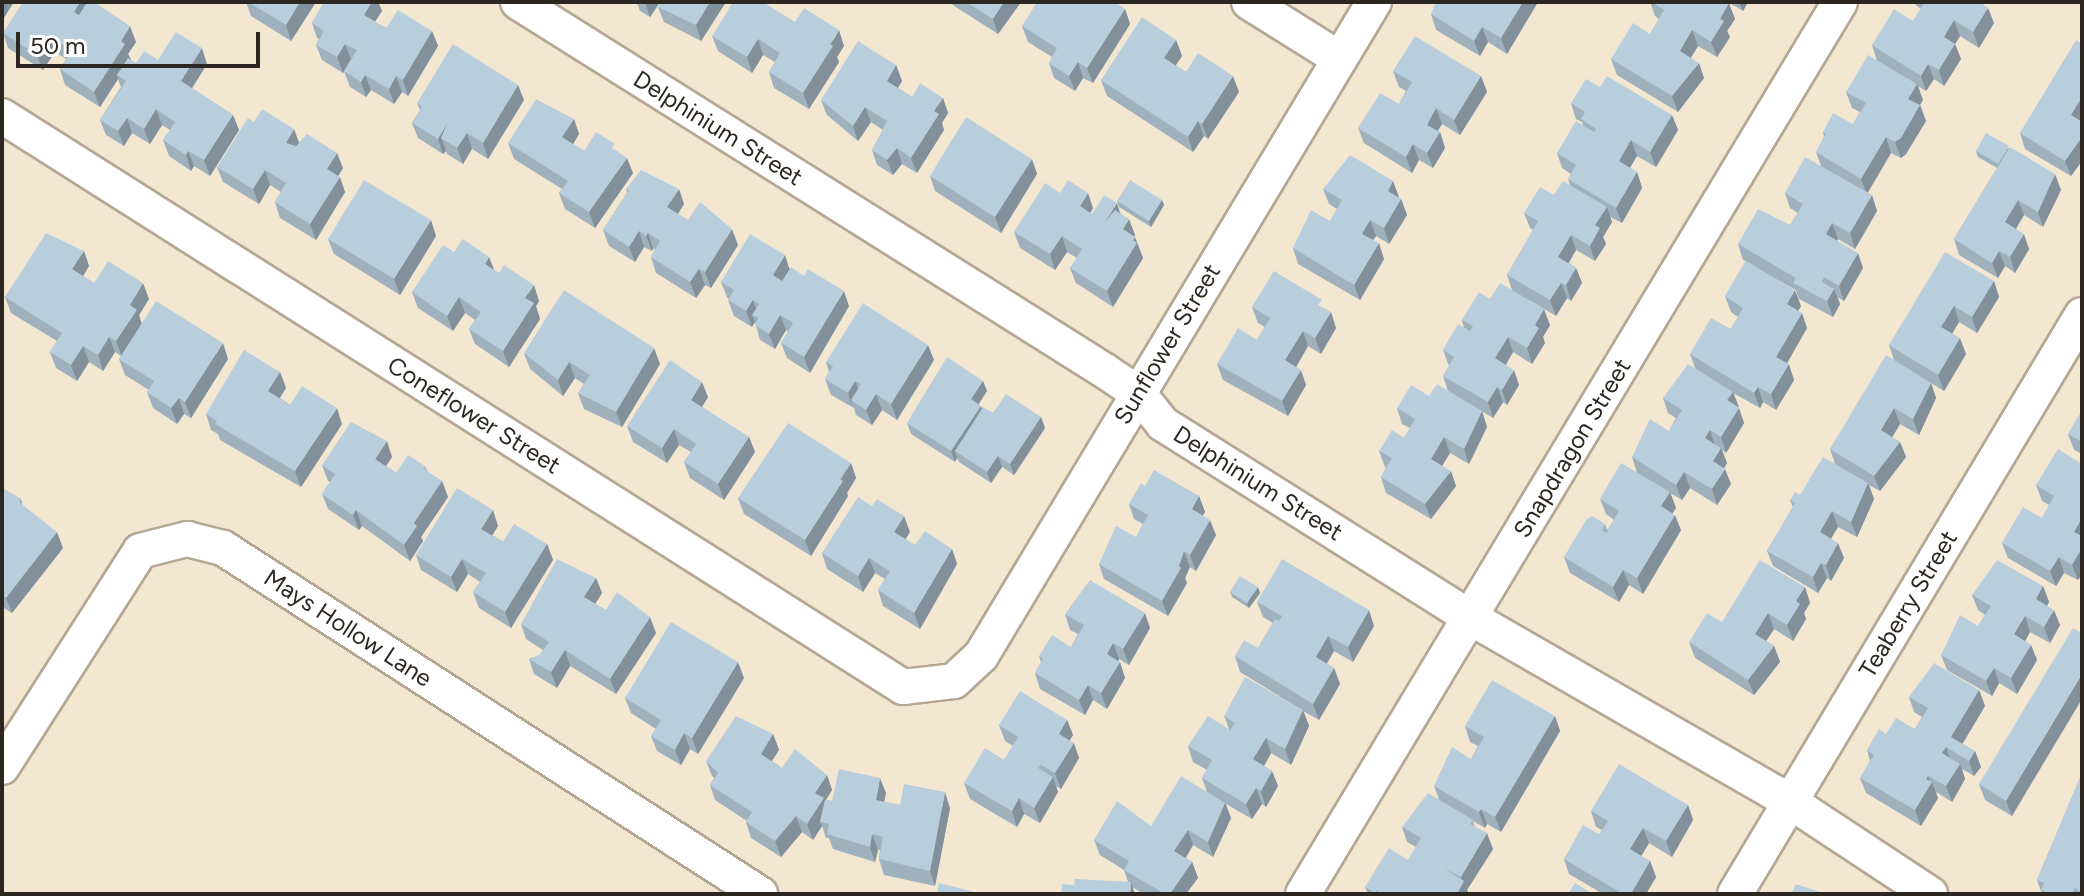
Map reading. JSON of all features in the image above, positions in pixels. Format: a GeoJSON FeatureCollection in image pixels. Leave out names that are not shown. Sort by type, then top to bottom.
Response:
{"type":"FeatureCollection","features":[{"type":"Feature","properties":{"kind":"street","name":"Delphinium Street"},"geometry":{"type":"LineString","coordinates":[[518,2],[1138,393],[1163,424],[1471,618],[1789,801],[1930,894]]}},
{"type":"Feature","properties":{"kind":"street"},"geometry":{"type":"LineString","coordinates":[[1249,2],[1340,59]]}},
{"type":"Feature","properties":{"kind":"street","name":"Sunflower Street"},"geometry":{"type":"LineString","coordinates":[[954,681],[981,656],[1374,2]]}},
{"type":"Feature","properties":{"kind":"street","name":"Snapdragon Street"},"geometry":{"type":"LineString","coordinates":[[1303,894],[1840,2]]}},
{"type":"Feature","properties":{"kind":"street","name":"Coneflower Street"},"geometry":{"type":"LineString","coordinates":[[2,116],[903,687],[954,681]]}},
{"type":"Feature","properties":{"kind":"street","name":"Teaberry Street"},"geometry":{"type":"LineString","coordinates":[[1735,894],[2082,315]]}},
{"type":"Feature","properties":{"kind":"street","name":"Mays Hollow Lane"},"geometry":{"type":"LineString","coordinates":[[2,767],[140,551],[187,539],[223,548],[760,894]]}},
{"type":"Feature","properties":{"kind":"building"},"geometry":{"type":"Polygon","coordinates":[[[23,2],[80,2],[74,12],[79,15],[87,2],[94,2],[130,26],[121,41],[125,44],[94,92],[60,69],[72,50],[49,36],[37,55],[3,33],[23,2]]]}},
{"type":"Feature","properties":{"kind":"building"},"geometry":{"type":"Polygon","coordinates":[[[248,2],[300,2],[286,25],[248,2]]]}},
{"type":"Feature","properties":{"kind":"building"},"geometry":{"type":"Polygon","coordinates":[[[324,2],[372,2],[364,15],[386,28],[398,10],[432,31],[403,80],[396,76],[389,89],[365,75],[361,82],[344,71],[357,50],[345,44],[337,57],[316,45],[324,31],[312,23],[324,2]]]}},
{"type":"Feature","properties":{"kind":"building"},"geometry":{"type":"Polygon","coordinates":[[[661,2],[710,2],[696,25],[658,7],[661,2]]]}},
{"type":"Feature","properties":{"kind":"building"},"geometry":{"type":"Polygon","coordinates":[[[733,2],[763,2],[795,22],[804,8],[839,30],[830,44],[833,46],[803,93],[769,72],[780,53],[758,39],[747,57],[712,36],[733,2]]]}},
{"type":"Feature","properties":{"kind":"building"},"geometry":{"type":"Polygon","coordinates":[[[966,2],[1004,2],[993,19],[966,2]]]}},
{"type":"Feature","properties":{"kind":"building"},"geometry":{"type":"Polygon","coordinates":[[[1037,2],[1114,2],[1125,9],[1087,68],[1078,62],[1069,76],[1049,63],[1057,48],[1022,26],[1037,2]]]}},
{"type":"Feature","properties":{"kind":"building"},"geometry":{"type":"Polygon","coordinates":[[[1436,2],[1523,2],[1501,38],[1482,27],[1474,41],[1431,14],[1436,2]]]}},
{"type":"Feature","properties":{"kind":"building"},"geometry":{"type":"Polygon","coordinates":[[[1652,2],[1729,3],[1720,19],[1724,21],[1711,42],[1692,30],[1680,51],[1699,63],[1672,96],[1611,59],[1633,23],[1650,34],[1664,10],[1652,2]]]}},
{"type":"Feature","properties":{"kind":"building"},"geometry":{"type":"Polygon","coordinates":[[[1925,2],[1979,2],[1988,8],[1973,32],[1954,20],[1944,37],[1955,44],[1939,70],[1928,64],[1921,76],[1872,45],[1894,9],[1913,21],[1925,2]]]}},
{"type":"Feature","properties":{"kind":"building"},"geometry":{"type":"Polygon","coordinates":[[[1142,17],[1176,40],[1164,58],[1186,72],[1198,53],[1233,76],[1202,124],[1198,121],[1188,137],[1101,80],[1142,17]]]}},
{"type":"Feature","properties":{"kind":"building"},"geometry":{"type":"Polygon","coordinates":[[[176,32],[202,48],[181,81],[233,115],[204,160],[188,151],[186,155],[163,140],[175,122],[156,109],[144,129],[127,118],[118,131],[100,120],[126,81],[117,75],[128,58],[136,63],[144,51],[158,60],[176,32]]]}},
{"type":"Feature","properties":{"kind":"building"},"geometry":{"type":"Polygon","coordinates":[[[1415,36],[1481,76],[1454,120],[1436,108],[1427,125],[1440,132],[1427,153],[1413,144],[1406,157],[1358,128],[1380,93],[1399,104],[1412,82],[1393,71],[1415,36]]]}},
{"type":"Feature","properties":{"kind":"building"},"geometry":{"type":"Polygon","coordinates":[[[2076,40],[2082,44],[2082,97],[2071,115],[2082,122],[2082,137],[2065,161],[2020,133],[2076,40]]]}},
{"type":"Feature","properties":{"kind":"building"},"geometry":{"type":"Polygon","coordinates":[[[858,41],[896,65],[887,81],[912,97],[920,83],[943,98],[934,111],[939,114],[911,158],[897,148],[887,160],[872,150],[887,121],[865,107],[853,126],[821,100],[858,41]]]}},
{"type":"Feature","properties":{"kind":"building"},"geometry":{"type":"Polygon","coordinates":[[[453,44],[518,85],[483,143],[467,133],[457,148],[441,138],[448,122],[438,139],[412,123],[422,106],[417,103],[453,44]]]}},
{"type":"Feature","properties":{"kind":"building"},"geometry":{"type":"Polygon","coordinates":[[[1868,55],[1917,84],[1908,99],[1920,105],[1901,138],[1895,142],[1886,137],[1861,179],[1816,152],[1833,113],[1853,124],[1866,103],[1846,92],[1868,55]]]}},
{"type":"Feature","properties":{"kind":"building"},"geometry":{"type":"Polygon","coordinates":[[[1607,76],[1672,115],[1650,152],[1631,140],[1619,161],[1637,172],[1616,208],[1568,179],[1576,165],[1557,153],[1576,121],[1594,132],[1596,129],[1581,119],[1585,112],[1571,103],[1586,79],[1600,87],[1607,76]]]}},
{"type":"Feature","properties":{"kind":"building"},"geometry":{"type":"Polygon","coordinates":[[[536,99],[574,119],[562,137],[584,151],[596,132],[615,144],[612,148],[627,158],[589,212],[559,193],[568,181],[508,143],[536,99]]]}},
{"type":"Feature","properties":{"kind":"building"},"geometry":{"type":"Polygon","coordinates":[[[262,109],[294,129],[286,143],[296,146],[307,134],[337,153],[327,169],[340,177],[310,224],[275,202],[286,183],[265,170],[253,189],[217,167],[248,118],[254,122],[262,109]]]}},
{"type":"Feature","properties":{"kind":"building"},"geometry":{"type":"Polygon","coordinates":[[[966,117],[1032,159],[995,217],[930,176],[966,117]]]}},
{"type":"Feature","properties":{"kind":"building"},"geometry":{"type":"Polygon","coordinates":[[[1986,133],[2009,146],[1998,164],[1976,151],[1986,133]]]}},
{"type":"Feature","properties":{"kind":"building"},"geometry":{"type":"Polygon","coordinates":[[[2010,147],[2055,174],[2038,212],[2018,200],[2005,222],[2024,234],[2010,257],[1999,251],[1992,263],[1954,239],[2010,147]]]}},
{"type":"Feature","properties":{"kind":"building"},"geometry":{"type":"Polygon","coordinates":[[[1350,155],[1393,181],[1388,191],[1401,199],[1384,228],[1370,220],[1362,234],[1379,243],[1354,285],[1293,248],[1311,210],[1330,221],[1342,200],[1323,189],[1350,155]]]}},
{"type":"Feature","properties":{"kind":"building"},"geometry":{"type":"Polygon","coordinates":[[[1805,157],[1872,195],[1850,233],[1832,223],[1826,234],[1858,253],[1839,286],[1824,277],[1822,282],[1834,289],[1827,301],[1793,283],[1796,278],[1738,244],[1758,209],[1790,225],[1803,204],[1785,193],[1805,157]]]}},
{"type":"Feature","properties":{"kind":"building"},"geometry":{"type":"Polygon","coordinates":[[[641,170],[679,189],[667,207],[688,220],[700,202],[732,229],[705,272],[699,269],[690,282],[651,257],[660,241],[648,233],[646,236],[639,231],[629,247],[603,230],[629,190],[626,189],[641,170]]]}},
{"type":"Feature","properties":{"kind":"building"},"geometry":{"type":"Polygon","coordinates":[[[364,180],[431,220],[394,279],[328,239],[364,180]]]}},
{"type":"Feature","properties":{"kind":"building"},"geometry":{"type":"Polygon","coordinates":[[[1068,180],[1088,193],[1080,206],[1092,214],[1104,195],[1117,203],[1105,222],[1115,210],[1129,219],[1123,229],[1135,237],[1133,240],[1137,243],[1107,291],[1070,268],[1082,249],[1062,236],[1050,254],[1014,232],[1045,183],[1060,193],[1068,180]]]}},
{"type":"Feature","properties":{"kind":"building"},"geometry":{"type":"Polygon","coordinates":[[[1130,180],[1162,200],[1149,221],[1117,201],[1130,180]]]}},
{"type":"Feature","properties":{"kind":"building"},"geometry":{"type":"Polygon","coordinates":[[[1563,181],[1607,207],[1595,225],[1600,228],[1590,246],[1571,235],[1558,257],[1576,268],[1566,285],[1561,283],[1550,300],[1507,275],[1538,221],[1524,213],[1540,187],[1554,195],[1563,181]]]}},
{"type":"Feature","properties":{"kind":"building"},"geometry":{"type":"Polygon","coordinates":[[[46,233],[84,251],[72,269],[94,283],[108,261],[143,283],[130,305],[137,310],[116,341],[109,337],[98,355],[83,346],[71,365],[50,352],[62,333],[5,297],[46,233]]]}},
{"type":"Feature","properties":{"kind":"building"},"geometry":{"type":"Polygon","coordinates":[[[750,234],[785,255],[773,275],[782,281],[791,267],[804,276],[808,269],[844,291],[804,357],[781,343],[793,323],[780,315],[769,334],[755,325],[758,318],[752,315],[759,304],[753,300],[746,311],[728,300],[734,290],[721,282],[750,234]]]}},
{"type":"Feature","properties":{"kind":"building"},"geometry":{"type":"Polygon","coordinates":[[[463,239],[489,257],[485,264],[499,273],[504,265],[534,285],[525,298],[534,303],[503,351],[469,329],[481,312],[459,297],[447,316],[412,292],[443,245],[454,252],[463,239]]]}},
{"type":"Feature","properties":{"kind":"building"},"geometry":{"type":"Polygon","coordinates":[[[1945,252],[1994,281],[1972,317],[1954,306],[1941,327],[1960,338],[1938,375],[1889,345],[1945,252]]]}},
{"type":"Feature","properties":{"kind":"building"},"geometry":{"type":"Polygon","coordinates":[[[1746,261],[1795,290],[1787,304],[1802,313],[1776,357],[1789,364],[1771,394],[1758,387],[1754,393],[1690,354],[1711,318],[1731,329],[1743,308],[1725,296],[1746,261]]]}},
{"type":"Feature","properties":{"kind":"building"},"geometry":{"type":"Polygon","coordinates":[[[1274,271],[1322,300],[1318,305],[1331,312],[1315,338],[1303,331],[1285,360],[1301,370],[1282,401],[1217,364],[1238,328],[1257,340],[1270,318],[1252,307],[1274,271]]]}},
{"type":"Feature","properties":{"kind":"building"},"geometry":{"type":"Polygon","coordinates":[[[1500,283],[1544,309],[1535,325],[1539,328],[1527,348],[1508,337],[1495,358],[1514,370],[1502,390],[1497,387],[1488,402],[1443,376],[1454,357],[1443,350],[1458,324],[1470,331],[1473,326],[1462,320],[1479,292],[1490,299],[1500,283]]]}},
{"type":"Feature","properties":{"kind":"building"},"geometry":{"type":"Polygon","coordinates":[[[564,290],[654,348],[616,412],[578,393],[590,375],[569,362],[558,380],[524,353],[564,290]]]}},
{"type":"Feature","properties":{"kind":"building"},"geometry":{"type":"Polygon","coordinates":[[[156,301],[223,343],[185,402],[179,398],[171,408],[147,392],[154,381],[119,359],[156,301]]]}},
{"type":"Feature","properties":{"kind":"building"},"geometry":{"type":"Polygon","coordinates":[[[863,303],[928,345],[891,404],[876,394],[866,410],[851,400],[861,384],[855,381],[848,393],[825,379],[833,366],[826,362],[863,303]]]}},
{"type":"Feature","properties":{"kind":"building"},"geometry":{"type":"Polygon","coordinates":[[[244,350],[280,372],[268,391],[290,405],[302,386],[337,408],[295,471],[215,424],[217,421],[206,414],[244,350]]]}},
{"type":"Feature","properties":{"kind":"building"},"geometry":{"type":"Polygon","coordinates":[[[1886,355],[1931,383],[1913,419],[1894,408],[1881,430],[1900,442],[1874,476],[1830,449],[1886,355]]]}},
{"type":"Feature","properties":{"kind":"building"},"geometry":{"type":"Polygon","coordinates":[[[947,357],[983,381],[971,399],[981,406],[951,451],[907,423],[947,357]]]}},
{"type":"Feature","properties":{"kind":"building"},"geometry":{"type":"Polygon","coordinates":[[[670,360],[702,382],[691,400],[749,437],[718,484],[684,462],[696,444],[674,429],[662,448],[627,426],[670,360]]]}},
{"type":"Feature","properties":{"kind":"building"},"geometry":{"type":"Polygon","coordinates":[[[1688,364],[1733,392],[1727,400],[1739,408],[1721,437],[1710,430],[1705,438],[1721,448],[1713,461],[1725,469],[1712,489],[1684,472],[1676,485],[1632,457],[1650,419],[1669,431],[1682,410],[1663,398],[1688,364]]]}},
{"type":"Feature","properties":{"kind":"building"},"geometry":{"type":"Polygon","coordinates":[[[1437,384],[1482,411],[1464,449],[1444,437],[1431,459],[1451,471],[1425,504],[1381,477],[1392,458],[1379,451],[1392,430],[1404,438],[1415,419],[1397,408],[1411,385],[1429,396],[1437,384]]]}},
{"type":"Feature","properties":{"kind":"building"},"geometry":{"type":"Polygon","coordinates":[[[1006,394],[1041,417],[1010,464],[998,456],[987,472],[955,451],[983,407],[993,413],[1006,394]]]}},
{"type":"Feature","properties":{"kind":"building"},"geometry":{"type":"Polygon","coordinates":[[[2082,411],[2082,442],[2068,434],[2082,411]]]}},
{"type":"Feature","properties":{"kind":"building"},"geometry":{"type":"Polygon","coordinates":[[[351,422],[387,441],[375,459],[396,473],[408,455],[442,481],[414,523],[417,526],[404,545],[356,510],[353,515],[322,494],[335,474],[322,465],[351,422]]]}},
{"type":"Feature","properties":{"kind":"building"},"geometry":{"type":"Polygon","coordinates":[[[788,423],[851,463],[805,540],[738,498],[788,423]]]}},
{"type":"Feature","properties":{"kind":"building"},"geometry":{"type":"Polygon","coordinates":[[[2058,449],[2082,464],[2082,518],[2074,532],[2082,536],[2082,548],[2072,565],[2059,557],[2050,571],[2002,543],[2023,507],[2042,518],[2054,496],[2036,485],[2058,449]]]}},
{"type":"Feature","properties":{"kind":"building"},"geometry":{"type":"Polygon","coordinates":[[[1823,457],[1868,483],[1851,522],[1832,511],[1820,532],[1838,543],[1826,565],[1821,563],[1813,577],[1767,551],[1795,503],[1790,500],[1795,492],[1800,495],[1823,457]]]}},
{"type":"Feature","properties":{"kind":"building"},"geometry":{"type":"Polygon","coordinates":[[[1621,463],[1670,492],[1661,506],[1675,515],[1637,578],[1623,570],[1613,587],[1564,557],[1586,520],[1592,516],[1605,524],[1602,530],[1606,533],[1619,511],[1600,499],[1621,463]]]}},
{"type":"Feature","properties":{"kind":"building"},"geometry":{"type":"Polygon","coordinates":[[[1154,470],[1199,496],[1192,509],[1210,520],[1190,555],[1184,551],[1181,568],[1162,601],[1099,564],[1116,526],[1136,537],[1148,515],[1129,504],[1141,483],[1145,486],[1154,470]]]}},
{"type":"Feature","properties":{"kind":"building"},"geometry":{"type":"Polygon","coordinates":[[[2,488],[21,499],[19,502],[57,532],[6,598],[2,595],[2,488]]]}},
{"type":"Feature","properties":{"kind":"building"},"geometry":{"type":"Polygon","coordinates":[[[457,488],[493,510],[481,529],[503,542],[514,524],[547,544],[505,612],[473,592],[486,573],[462,559],[451,577],[416,555],[457,488]]]}},
{"type":"Feature","properties":{"kind":"building"},"geometry":{"type":"Polygon","coordinates":[[[858,497],[872,506],[877,499],[904,516],[894,532],[915,545],[925,531],[952,549],[914,613],[878,590],[890,571],[869,558],[858,576],[822,553],[858,497]]]}},
{"type":"Feature","properties":{"kind":"building"},"geometry":{"type":"Polygon","coordinates":[[[557,559],[596,578],[584,597],[606,610],[617,592],[650,617],[610,679],[565,650],[551,672],[529,659],[540,655],[549,642],[521,624],[557,559]]]}},
{"type":"Feature","properties":{"kind":"building"},"geometry":{"type":"Polygon","coordinates":[[[1282,559],[1369,610],[1348,647],[1328,636],[1316,657],[1334,668],[1313,704],[1235,656],[1244,640],[1258,648],[1275,619],[1279,621],[1282,616],[1257,602],[1282,559]]]}},
{"type":"Feature","properties":{"kind":"building"},"geometry":{"type":"Polygon","coordinates":[[[1760,560],[1805,587],[1796,601],[1800,604],[1787,625],[1768,613],[1755,634],[1774,646],[1748,680],[1689,642],[1707,613],[1722,622],[1760,560]]]}},
{"type":"Feature","properties":{"kind":"building"},"geometry":{"type":"Polygon","coordinates":[[[1997,560],[2043,586],[2036,599],[2054,610],[2044,627],[2025,616],[2014,634],[2031,645],[2011,678],[1994,668],[1986,681],[1941,655],[1960,615],[1978,626],[1991,606],[1972,595],[1997,560]]]}},
{"type":"Feature","properties":{"kind":"building"},"geometry":{"type":"Polygon","coordinates":[[[1240,576],[1258,587],[1247,603],[1230,592],[1240,576]]]}},
{"type":"Feature","properties":{"kind":"building"},"geometry":{"type":"Polygon","coordinates":[[[1090,580],[1145,613],[1123,649],[1113,643],[1107,654],[1120,662],[1101,693],[1088,685],[1079,700],[1035,673],[1043,659],[1039,656],[1052,635],[1071,647],[1084,625],[1065,614],[1090,580]]]}},
{"type":"Feature","properties":{"kind":"building"},"geometry":{"type":"Polygon","coordinates":[[[671,622],[738,662],[692,738],[684,733],[675,750],[651,736],[661,720],[625,698],[671,622]]]}},
{"type":"Feature","properties":{"kind":"building"},"geometry":{"type":"Polygon","coordinates":[[[2073,628],[2082,633],[2082,674],[2006,801],[1979,784],[2073,628]]]}},
{"type":"Feature","properties":{"kind":"building"},"geometry":{"type":"Polygon","coordinates":[[[1934,663],[1979,690],[1951,737],[1975,751],[1969,761],[1946,747],[1942,753],[1960,764],[1946,786],[1928,776],[1926,779],[1932,782],[1915,810],[1860,778],[1874,755],[1867,750],[1879,729],[1886,734],[1896,718],[1915,729],[1928,708],[1909,697],[1934,663]]]}},
{"type":"Feature","properties":{"kind":"building"},"geometry":{"type":"Polygon","coordinates":[[[1245,677],[1303,710],[1285,749],[1266,738],[1253,759],[1272,771],[1261,791],[1256,788],[1246,804],[1202,778],[1212,760],[1188,746],[1208,716],[1230,730],[1235,723],[1224,716],[1245,677]]]}},
{"type":"Feature","properties":{"kind":"building"},"geometry":{"type":"Polygon","coordinates":[[[1492,680],[1555,716],[1495,817],[1481,809],[1479,812],[1434,786],[1452,747],[1471,759],[1484,737],[1465,726],[1492,680]]]}},
{"type":"Feature","properties":{"kind":"building"},"geometry":{"type":"Polygon","coordinates":[[[1020,691],[1067,720],[1059,734],[1074,743],[1055,773],[1041,765],[1038,768],[1053,777],[1034,808],[1019,798],[1012,811],[964,783],[985,748],[1004,760],[1018,737],[999,725],[1020,691]]]}},
{"type":"Feature","properties":{"kind":"building"},"geometry":{"type":"Polygon","coordinates":[[[736,716],[773,734],[761,754],[782,768],[795,749],[827,775],[815,793],[824,798],[807,824],[796,816],[775,841],[746,822],[752,812],[710,785],[718,773],[706,761],[736,716]]]}},
{"type":"Feature","properties":{"kind":"building"},"geometry":{"type":"Polygon","coordinates":[[[1619,764],[1688,805],[1666,841],[1643,828],[1630,849],[1650,861],[1631,894],[1623,894],[1564,859],[1583,825],[1599,834],[1608,821],[1591,811],[1619,764]]]}},
{"type":"Feature","properties":{"kind":"building"},"geometry":{"type":"Polygon","coordinates":[[[839,769],[880,778],[876,800],[900,805],[904,784],[945,792],[930,871],[879,859],[883,837],[872,834],[870,847],[827,834],[829,824],[820,822],[825,800],[832,801],[839,769]]]}},
{"type":"Feature","properties":{"kind":"building"},"geometry":{"type":"Polygon","coordinates":[[[2082,773],[2082,893],[2075,888],[2072,894],[2052,894],[2041,890],[2044,883],[2037,880],[2082,773]]]}},
{"type":"Feature","properties":{"kind":"building"},"geometry":{"type":"Polygon","coordinates":[[[1181,776],[1225,803],[1208,842],[1188,830],[1174,851],[1192,862],[1170,894],[1165,894],[1124,870],[1129,861],[1094,840],[1117,801],[1151,826],[1181,776]]]}},
{"type":"Feature","properties":{"kind":"building"},"geometry":{"type":"Polygon","coordinates":[[[1428,793],[1473,820],[1470,824],[1487,833],[1461,877],[1443,868],[1464,881],[1457,894],[1379,894],[1377,890],[1375,893],[1365,887],[1389,848],[1408,860],[1421,838],[1402,827],[1428,793]]]}},
{"type":"Feature","properties":{"kind":"building"},"geometry":{"type":"Polygon","coordinates":[[[1075,879],[1131,882],[1130,894],[1061,894],[1062,884],[1074,885],[1075,879]]]}},
{"type":"Feature","properties":{"kind":"building"},"geometry":{"type":"Polygon","coordinates":[[[939,883],[978,893],[978,894],[937,894],[939,883]]]}},
{"type":"Feature","properties":{"kind":"building"},"geometry":{"type":"Polygon","coordinates":[[[1575,883],[1593,894],[1568,894],[1575,883]]]}},
{"type":"Feature","properties":{"kind":"building"},"geometry":{"type":"Polygon","coordinates":[[[1796,884],[1826,894],[1791,894],[1796,884]]]}}]}
